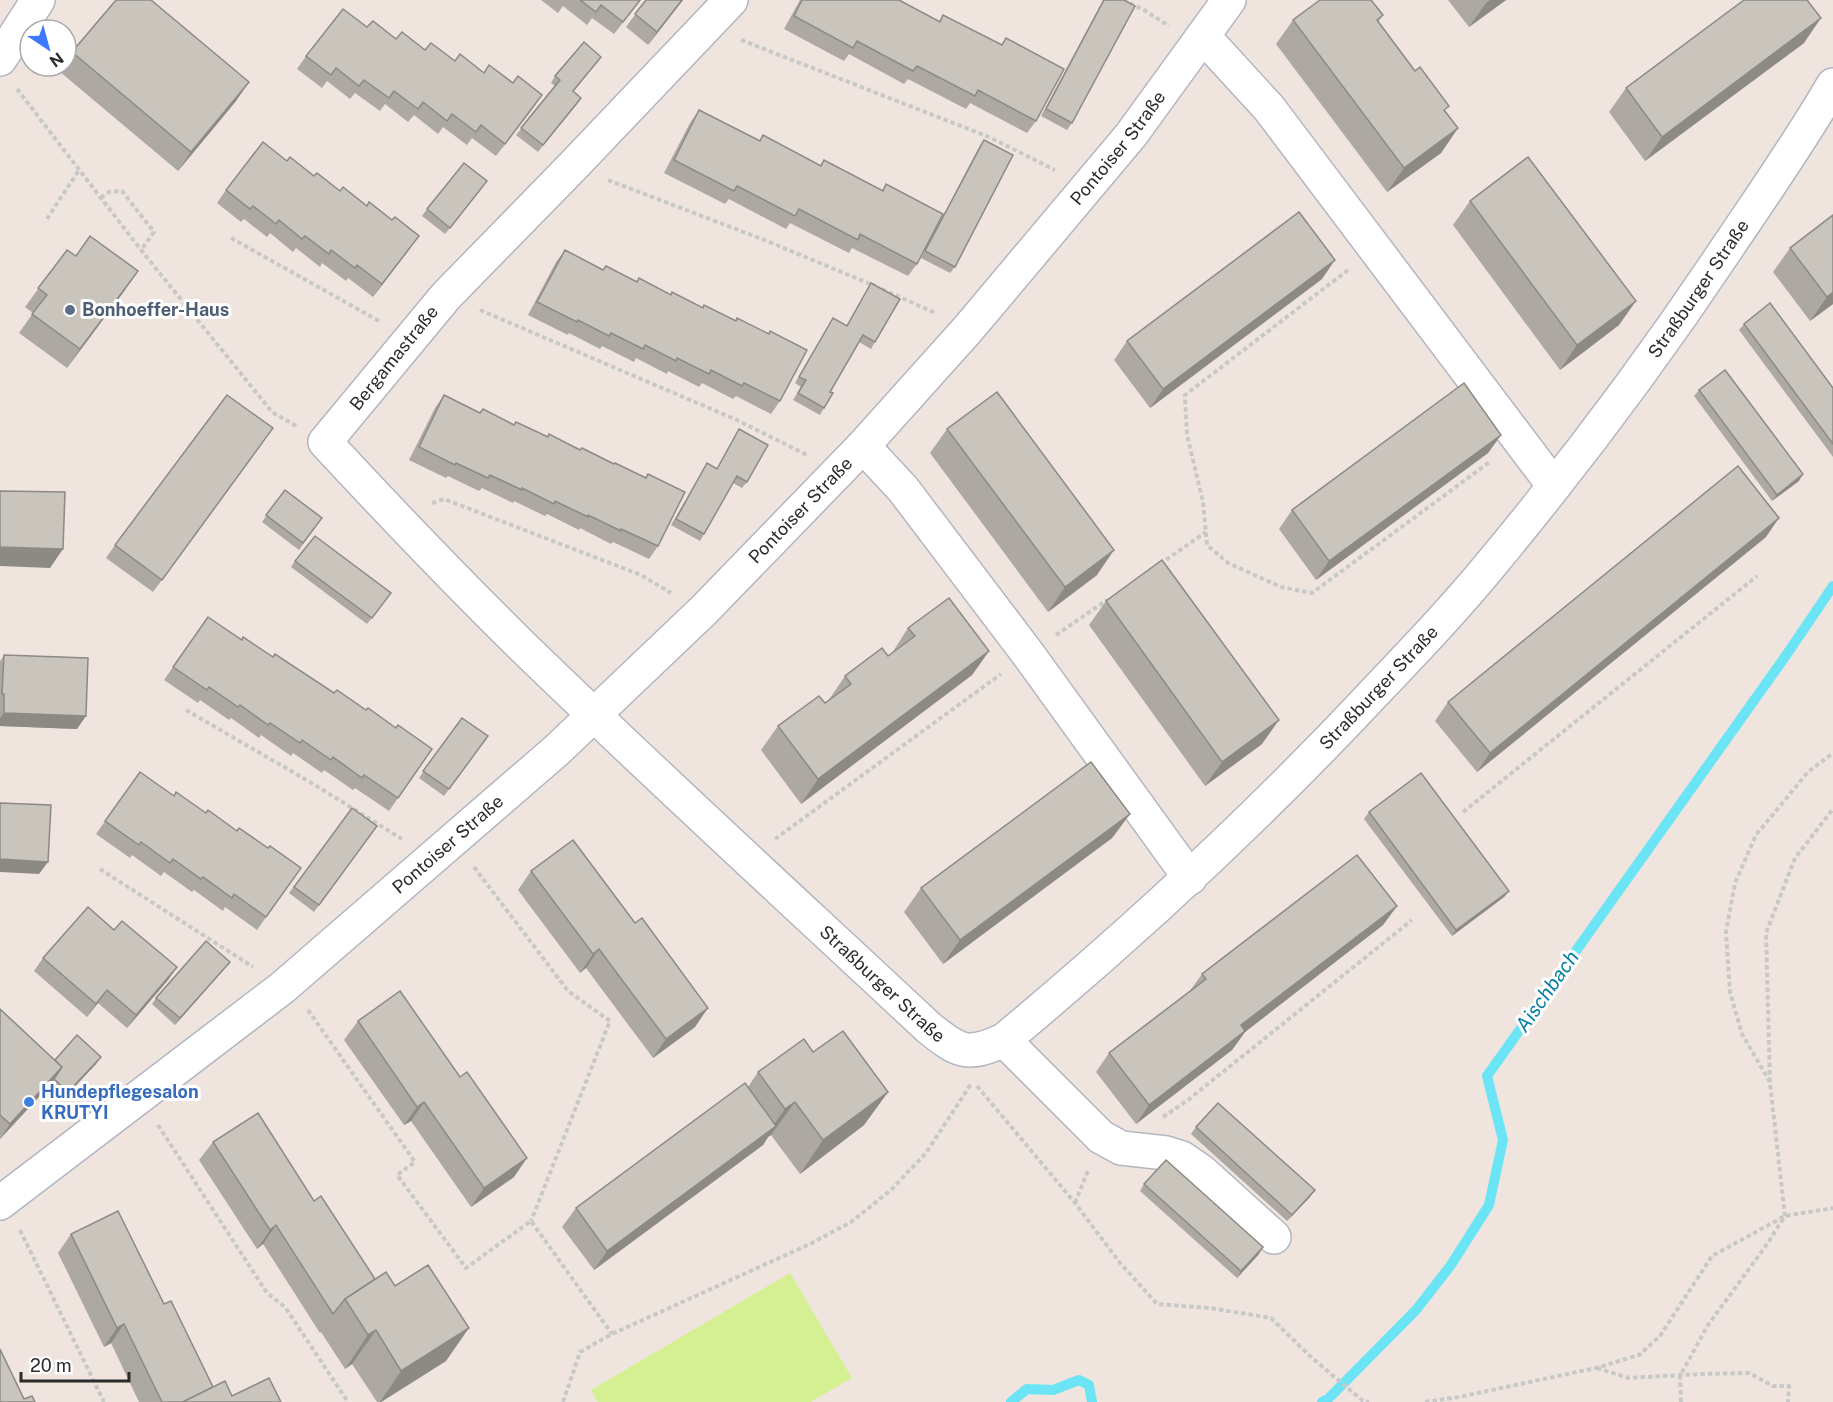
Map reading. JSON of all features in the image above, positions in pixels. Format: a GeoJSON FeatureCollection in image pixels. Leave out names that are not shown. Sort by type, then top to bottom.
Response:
{"type":"FeatureCollection","features":[{"type":"Feature","properties":{"kind":"street"},"geometry":{"type":"LineString","coordinates":[[7,72],[38,0]]}},
{"type":"Feature","properties":{"kind":"street","name":"Bergamastraße"},"geometry":{"type":"LineString","coordinates":[[595,715],[521,645],[325,442],[446,296],[708,27],[731,0]]}},
{"type":"Feature","properties":{"kind":"street","name":"Pontoiser Straße"},"geometry":{"type":"LineString","coordinates":[[2,1201],[282,988],[595,715],[704,610],[863,446],[968,329],[1131,135],[1229,0]]}},
{"type":"Feature","properties":{"kind":"street"},"geometry":{"type":"LineString","coordinates":[[1200,40],[1269,108],[1554,486]]}},
{"type":"Feature","properties":{"kind":"street","name":"Straßburger Straße"},"geometry":{"type":"LineString","coordinates":[[595,715],[747,859],[949,1044],[967,1051],[989,1047],[1004,1040],[1190,878],[1336,735],[1432,632],[1492,563],[1613,411],[1672,329],[1771,183],[1833,85]]}},
{"type":"Feature","properties":{"kind":"street","name":"Pontoiser Straße"},"geometry":{"type":"LineString","coordinates":[[863,446],[903,489],[1028,654]]}},
{"type":"Feature","properties":{"kind":"street"},"geometry":{"type":"LineString","coordinates":[[1028,654],[1190,878]]}},
{"type":"Feature","properties":{"kind":"street"},"geometry":{"type":"LineString","coordinates":[[1004,1040],[1101,1137],[1121,1148],[1166,1153],[1182,1158],[1201,1171],[1274,1237]]}},
{"type":"Feature","properties":{"kind":"path"},"geometry":{"type":"LineString","coordinates":[[1122,0],[1200,40]]}},
{"type":"Feature","properties":{"kind":"path"},"geometry":{"type":"LineString","coordinates":[[708,27],[989,137],[1088,186]]}},
{"type":"Feature","properties":{"kind":"path"},"geometry":{"type":"LineString","coordinates":[[7,72],[141,250],[272,412]]}},
{"type":"Feature","properties":{"kind":"path"},"geometry":{"type":"LineString","coordinates":[[573,166],[872,284],[968,329]]}},
{"type":"Feature","properties":{"kind":"path"},"geometry":{"type":"LineString","coordinates":[[47,219],[79,170]]}},
{"type":"Feature","properties":{"kind":"path"},"geometry":{"type":"LineString","coordinates":[[101,198],[109,192],[122,190],[154,232],[141,250]]}},
{"type":"Feature","properties":{"kind":"path"},"geometry":{"type":"LineString","coordinates":[[231,238],[410,340]]}},
{"type":"Feature","properties":{"kind":"path"},"geometry":{"type":"LineString","coordinates":[[1375,250],[1185,395],[1188,435],[1203,502],[1207,546],[1228,563],[1281,587],[1312,593],[1519,440]]}},
{"type":"Feature","properties":{"kind":"path"},"geometry":{"type":"LineString","coordinates":[[446,296],[737,420],[838,470]]}},
{"type":"Feature","properties":{"kind":"path"},"geometry":{"type":"LineString","coordinates":[[444,499],[641,575],[704,610]]}},
{"type":"Feature","properties":{"kind":"path"},"geometry":{"type":"LineString","coordinates":[[1158,565],[1206,532]]}},
{"type":"Feature","properties":{"kind":"path"},"geometry":{"type":"LineString","coordinates":[[1463,812],[1757,576]]}},
{"type":"Feature","properties":{"kind":"path"},"geometry":{"type":"LineString","coordinates":[[747,859],[1028,654],[1110,598]]}},
{"type":"Feature","properties":{"kind":"path"},"geometry":{"type":"LineString","coordinates":[[100,869],[235,954],[305,1006],[415,1162],[397,1175],[466,1268],[531,1221],[610,1021],[568,992],[443,849],[315,785],[186,710]]}},
{"type":"Feature","properties":{"kind":"path"},"geometry":{"type":"LineString","coordinates":[[1770,1083],[1742,1034],[1730,992],[1726,932],[1735,883],[1756,835],[1808,772],[1833,753]]}},
{"type":"Feature","properties":{"kind":"path"},"geometry":{"type":"LineString","coordinates":[[1681,1402],[1680,1376],[1708,1325],[1785,1216],[1770,1083],[1766,933],[1795,858],[1833,809]]}},
{"type":"Feature","properties":{"kind":"path"},"geometry":{"type":"LineString","coordinates":[[1121,1148],[1188,1100],[1412,920]]}},
{"type":"Feature","properties":{"kind":"path"},"geometry":{"type":"LineString","coordinates":[[563,1402],[580,1352],[612,1334],[810,1244],[851,1222],[891,1190],[926,1153],[973,1080],[1075,1203],[1120,1263],[1157,1304],[1210,1308],[1271,1318],[1320,1365],[1363,1401],[1369,1402]]}},
{"type":"Feature","properties":{"kind":"path"},"geometry":{"type":"LineString","coordinates":[[140,1096],[267,1293],[285,1307],[348,1402]]}},
{"type":"Feature","properties":{"kind":"path"},"geometry":{"type":"LineString","coordinates":[[2,1201],[104,1402]]}},
{"type":"Feature","properties":{"kind":"path"},"geometry":{"type":"LineString","coordinates":[[1425,1402],[1596,1368],[1640,1355],[1660,1336],[1712,1256],[1785,1216],[1833,1208]]}},
{"type":"Feature","properties":{"kind":"path"},"geometry":{"type":"LineString","coordinates":[[531,1221],[612,1334]]}},
{"type":"Feature","properties":{"kind":"path"},"geometry":{"type":"LineString","coordinates":[[1596,1368],[1629,1378],[1749,1373],[1773,1386],[1789,1386],[1788,1402]]}},
{"type":"Feature","properties":{"kind":"green space"},"geometry":{"type":"Polygon","coordinates":[[[790,1273],[852,1378],[811,1402],[598,1402],[591,1390],[790,1273]]]}},
{"type":"Feature","properties":{"kind":"building"},"geometry":{"type":"Polygon","coordinates":[[[116,0],[151,0],[249,82],[191,152],[78,57],[78,45],[116,0]]]}},
{"type":"Feature","properties":{"kind":"building"},"geometry":{"type":"Polygon","coordinates":[[[580,0],[640,0],[623,22],[601,5],[596,12],[580,0]]]}},
{"type":"Feature","properties":{"kind":"building"},"geometry":{"type":"Polygon","coordinates":[[[646,0],[682,0],[657,32],[635,14],[646,0]]]}},
{"type":"Feature","properties":{"kind":"building"},"geometry":{"type":"Polygon","coordinates":[[[802,0],[899,0],[940,22],[943,15],[1002,45],[1006,38],[1064,69],[1036,121],[978,90],[975,96],[917,66],[913,71],[857,41],[853,48],[794,16],[802,0]]]}},
{"type":"Feature","properties":{"kind":"building"},"geometry":{"type":"Polygon","coordinates":[[[1104,0],[1124,0],[1135,6],[1072,123],[1046,109],[1104,0]]]}},
{"type":"Feature","properties":{"kind":"building"},"geometry":{"type":"Polygon","coordinates":[[[1320,0],[1371,0],[1383,15],[1377,20],[1415,71],[1420,67],[1449,106],[1444,110],[1458,128],[1404,168],[1293,20],[1320,0]]]}},
{"type":"Feature","properties":{"kind":"building"},"geometry":{"type":"Polygon","coordinates":[[[1744,0],[1807,0],[1821,18],[1662,137],[1626,88],[1744,0]]]}},
{"type":"Feature","properties":{"kind":"building"},"geometry":{"type":"Polygon","coordinates":[[[343,9],[367,27],[373,21],[396,39],[402,32],[425,50],[431,43],[455,61],[460,54],[484,73],[489,65],[513,83],[518,76],[542,95],[505,144],[481,125],[476,132],[452,114],[447,121],[423,102],[418,109],[394,91],[389,98],[364,80],[359,86],[336,68],[331,75],[306,56],[343,9]]]}},
{"type":"Feature","properties":{"kind":"building"},"geometry":{"type":"Polygon","coordinates":[[[584,42],[601,57],[573,91],[581,98],[543,145],[521,128],[560,80],[555,76],[584,42]]]}},
{"type":"Feature","properties":{"kind":"building"},"geometry":{"type":"Polygon","coordinates":[[[699,110],[760,141],[763,135],[821,166],[824,160],[883,191],[886,184],[943,214],[917,264],[860,234],[858,240],[799,209],[795,216],[737,186],[734,191],[674,160],[699,110]]]}},
{"type":"Feature","properties":{"kind":"building"},"geometry":{"type":"Polygon","coordinates":[[[984,140],[1013,155],[955,267],[925,251],[984,140]]]}},
{"type":"Feature","properties":{"kind":"building"},"geometry":{"type":"Polygon","coordinates":[[[263,142],[287,161],[290,157],[314,176],[317,173],[340,191],[343,187],[367,206],[369,202],[392,220],[395,217],[419,236],[382,284],[357,265],[355,268],[331,250],[329,254],[305,236],[302,239],[279,220],[276,224],[253,206],[250,209],[226,190],[263,142]]]}},
{"type":"Feature","properties":{"kind":"building"},"geometry":{"type":"Polygon","coordinates":[[[1528,157],[1636,301],[1577,345],[1470,201],[1528,157]]]}},
{"type":"Feature","properties":{"kind":"building"},"geometry":{"type":"Polygon","coordinates":[[[464,163],[487,181],[450,228],[427,209],[464,163]]]}},
{"type":"Feature","properties":{"kind":"building"},"geometry":{"type":"Polygon","coordinates":[[[1299,212],[1335,260],[1163,389],[1127,341],[1299,212]]]}},
{"type":"Feature","properties":{"kind":"building"},"geometry":{"type":"Polygon","coordinates":[[[1833,215],[1833,292],[1827,297],[1790,248],[1833,215]]]}},
{"type":"Feature","properties":{"kind":"building","name":"Bonhoeffer-Haus"},"geometry":{"type":"Polygon","coordinates":[[[90,236],[138,271],[80,349],[32,314],[47,295],[38,288],[67,250],[76,256],[90,236]]]}},
{"type":"Feature","properties":{"kind":"building"},"geometry":{"type":"Polygon","coordinates":[[[565,250],[603,270],[606,266],[637,282],[639,278],[671,295],[672,292],[703,308],[704,305],[769,334],[770,331],[807,350],[780,401],[744,383],[742,386],[711,370],[709,374],[645,345],[643,349],[611,333],[609,336],[537,302],[565,250]]]}},
{"type":"Feature","properties":{"kind":"building"},"geometry":{"type":"Polygon","coordinates":[[[871,283],[900,299],[875,342],[863,335],[830,392],[833,393],[824,408],[798,393],[806,380],[799,377],[833,318],[847,326],[871,283]]]}},
{"type":"Feature","properties":{"kind":"building"},"geometry":{"type":"Polygon","coordinates":[[[1770,303],[1833,388],[1833,444],[1744,324],[1770,303]]]}},
{"type":"Feature","properties":{"kind":"building"},"geometry":{"type":"Polygon","coordinates":[[[1725,370],[1803,474],[1777,495],[1699,390],[1725,370]]]}},
{"type":"Feature","properties":{"kind":"building"},"geometry":{"type":"Polygon","coordinates":[[[1464,383],[1501,435],[1329,561],[1292,510],[1464,383]]]}},
{"type":"Feature","properties":{"kind":"building"},"geometry":{"type":"Polygon","coordinates":[[[997,392],[1114,550],[1065,587],[947,429],[997,392]]]}},
{"type":"Feature","properties":{"kind":"building"},"geometry":{"type":"Polygon","coordinates":[[[227,395],[273,428],[162,580],[115,545],[227,395]]]}},
{"type":"Feature","properties":{"kind":"building"},"geometry":{"type":"Polygon","coordinates":[[[444,395],[480,413],[483,409],[514,425],[516,422],[548,437],[549,434],[580,450],[582,448],[646,478],[648,474],[685,492],[658,546],[490,475],[488,478],[456,463],[455,465],[419,447],[444,395]]]}},
{"type":"Feature","properties":{"kind":"building"},"geometry":{"type":"Polygon","coordinates":[[[739,429],[768,445],[747,482],[737,476],[704,534],[676,519],[707,463],[717,469],[739,429]]]}},
{"type":"Feature","properties":{"kind":"building"},"geometry":{"type":"Polygon","coordinates":[[[1738,466],[1779,518],[1490,753],[1448,702],[1738,466]]]}},
{"type":"Feature","properties":{"kind":"building"},"geometry":{"type":"Polygon","coordinates":[[[285,490],[322,518],[303,543],[266,515],[285,490]]]}},
{"type":"Feature","properties":{"kind":"building"},"geometry":{"type":"Polygon","coordinates":[[[0,491],[65,492],[63,549],[0,547],[0,491]]]}},
{"type":"Feature","properties":{"kind":"building"},"geometry":{"type":"Polygon","coordinates":[[[315,536],[391,593],[372,618],[295,561],[315,536]]]}},
{"type":"Feature","properties":{"kind":"building"},"geometry":{"type":"Polygon","coordinates":[[[1162,560],[1279,720],[1222,762],[1106,601],[1162,560]]]}},
{"type":"Feature","properties":{"kind":"building"},"geometry":{"type":"Polygon","coordinates":[[[949,598],[989,651],[818,779],[778,726],[819,696],[825,703],[851,684],[845,676],[882,648],[888,656],[915,636],[908,628],[949,598]]]}},
{"type":"Feature","properties":{"kind":"building"},"geometry":{"type":"Polygon","coordinates":[[[208,617],[242,640],[243,637],[273,657],[275,654],[334,693],[337,690],[396,728],[398,725],[432,749],[398,798],[364,775],[362,778],[333,757],[331,760],[302,740],[300,743],[270,723],[268,725],[209,687],[207,690],[173,667],[208,617]]]}},
{"type":"Feature","properties":{"kind":"building"},"geometry":{"type":"Polygon","coordinates":[[[4,655],[88,658],[86,716],[4,713],[4,694],[2,694],[4,655]]]}},
{"type":"Feature","properties":{"kind":"building"},"geometry":{"type":"Polygon","coordinates":[[[462,718],[488,736],[449,789],[423,771],[462,718]]]}},
{"type":"Feature","properties":{"kind":"building"},"geometry":{"type":"Polygon","coordinates":[[[1091,762],[1130,814],[960,940],[921,888],[1091,762]]]}},
{"type":"Feature","properties":{"kind":"building"},"geometry":{"type":"Polygon","coordinates":[[[140,772],[174,796],[176,792],[206,813],[208,810],[237,831],[239,828],[301,868],[266,917],[234,894],[232,898],[173,859],[170,863],[141,842],[139,845],[105,821],[140,772]]]}},
{"type":"Feature","properties":{"kind":"building"},"geometry":{"type":"Polygon","coordinates":[[[1421,773],[1509,891],[1456,930],[1369,812],[1421,773]]]}},
{"type":"Feature","properties":{"kind":"building"},"geometry":{"type":"Polygon","coordinates":[[[0,803],[51,805],[48,862],[0,859],[0,803]]]}},
{"type":"Feature","properties":{"kind":"building"},"geometry":{"type":"Polygon","coordinates":[[[352,808],[377,826],[319,905],[294,887],[352,808]]]}},
{"type":"Feature","properties":{"kind":"building"},"geometry":{"type":"Polygon","coordinates":[[[573,840],[635,923],[642,918],[708,1008],[666,1039],[599,949],[593,954],[531,871],[573,840]]]}},
{"type":"Feature","properties":{"kind":"building"},"geometry":{"type":"Polygon","coordinates":[[[1357,855],[1397,906],[1241,1025],[1245,1031],[1149,1105],[1109,1053],[1206,979],[1202,974],[1357,855]]]}},
{"type":"Feature","properties":{"kind":"building"},"geometry":{"type":"Polygon","coordinates":[[[88,907],[114,930],[122,921],[177,967],[136,1015],[107,990],[96,1004],[43,958],[88,907]]]}},
{"type":"Feature","properties":{"kind":"building"},"geometry":{"type":"Polygon","coordinates":[[[206,941],[230,962],[180,1018],[156,998],[206,941]]]}},
{"type":"Feature","properties":{"kind":"building"},"geometry":{"type":"Polygon","coordinates":[[[400,991],[460,1077],[467,1072],[527,1158],[484,1188],[424,1102],[417,1107],[358,1021],[400,991]]]}},
{"type":"Feature","properties":{"kind":"building"},"geometry":{"type":"Polygon","coordinates":[[[0,1009],[62,1067],[10,1124],[0,1115],[0,1009]]]}},
{"type":"Feature","properties":{"kind":"building"},"geometry":{"type":"Polygon","coordinates":[[[843,1031],[888,1092],[823,1140],[795,1102],[785,1109],[758,1072],[804,1039],[813,1052],[843,1031]]]}},
{"type":"Feature","properties":{"kind":"building"},"geometry":{"type":"Polygon","coordinates":[[[77,1035],[101,1057],[68,1092],[54,1079],[62,1067],[55,1060],[77,1035]]]}},
{"type":"Feature","properties":{"kind":"building"},"geometry":{"type":"Polygon","coordinates":[[[745,1083],[776,1126],[607,1251],[576,1208],[745,1083]]]}},
{"type":"Feature","properties":{"kind":"building"},"geometry":{"type":"Polygon","coordinates":[[[1218,1103],[1315,1190],[1292,1215],[1196,1127],[1218,1103]]]}},
{"type":"Feature","properties":{"kind":"building"},"geometry":{"type":"Polygon","coordinates":[[[258,1113],[314,1201],[321,1196],[375,1279],[345,1299],[333,1314],[276,1225],[270,1230],[213,1142],[258,1113]]]}},
{"type":"Feature","properties":{"kind":"building"},"geometry":{"type":"Polygon","coordinates":[[[1166,1160],[1263,1247],[1241,1271],[1144,1184],[1166,1160]]]}},
{"type":"Feature","properties":{"kind":"building"},"geometry":{"type":"Polygon","coordinates":[[[118,1211],[164,1304],[171,1301],[213,1387],[183,1402],[162,1402],[124,1324],[117,1328],[71,1234],[118,1211]]]}},
{"type":"Feature","properties":{"kind":"building"},"geometry":{"type":"Polygon","coordinates":[[[428,1265],[469,1328],[401,1371],[376,1330],[368,1335],[345,1299],[386,1272],[395,1286],[428,1265]]]}},
{"type":"Feature","properties":{"kind":"building"},"geometry":{"type":"Polygon","coordinates":[[[0,1349],[24,1399],[32,1396],[35,1402],[0,1402],[0,1349]]]}},
{"type":"Feature","properties":{"kind":"building"},"geometry":{"type":"Polygon","coordinates":[[[269,1378],[281,1402],[183,1402],[225,1381],[232,1396],[269,1378]]]}},
{"type":"Feature","properties":{"kind":"waterway","name":"Aischbach"},"geometry":{"type":"LineString","coordinates":[[1322,1402],[1328,1399],[1416,1310],[1451,1265],[1489,1205],[1503,1140],[1487,1076],[1833,586]]}},
{"type":"Feature","properties":{"kind":"waterway"},"geometry":{"type":"LineString","coordinates":[[1011,1402],[1027,1389],[1053,1390],[1079,1380],[1089,1385],[1092,1402]]}},
{"type":"Feature","properties":{"kind":"place","name":"Bonhoeffer-Haus"},"geometry":{"type":"Point","coordinates":[70,310]}},
{"type":"Feature","properties":{"kind":"place","name":"Hundepflegesalon KRUTYI"},"geometry":{"type":"Point","coordinates":[29,1102]}}]}
